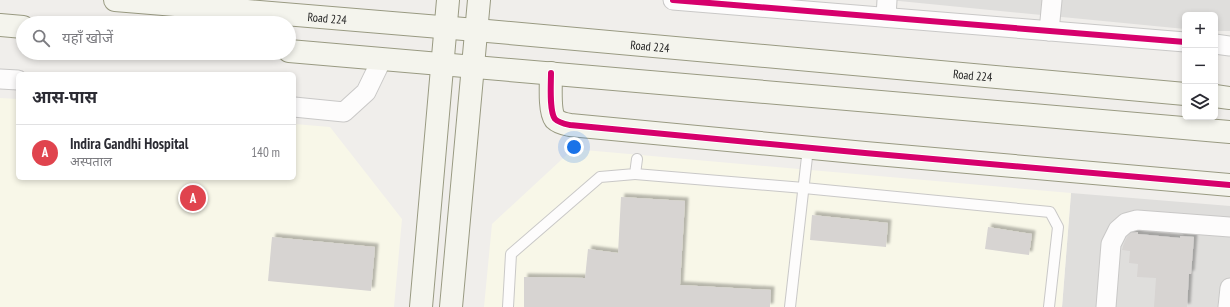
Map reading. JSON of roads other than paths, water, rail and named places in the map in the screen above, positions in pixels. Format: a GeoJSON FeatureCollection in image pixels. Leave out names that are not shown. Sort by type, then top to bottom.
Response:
{"type":"FeatureCollection","features":[{"type":"Feature","properties":{"kind":"main road","name":"Road 224"},"geometry":{"type":"LineString","coordinates":[[115,0],[476,30],[1182,94]]}},
{"type":"Feature","properties":{"kind":"main road"},"geometry":{"type":"LineString","coordinates":[[422,307],[448,0]]}},
{"type":"Feature","properties":{"kind":"main road"},"geometry":{"type":"LineString","coordinates":[[452,307],[479,0]]}},
{"type":"Feature","properties":{"kind":"main road"},"geometry":{"type":"LineString","coordinates":[[0,25],[16,26]]}},
{"type":"Feature","properties":{"kind":"main road"},"geometry":{"type":"LineString","coordinates":[[296,52],[1230,132]]}},
{"type":"Feature","properties":{"kind":"main road"},"geometry":{"type":"LineString","coordinates":[[551,73],[552,110],[555,118],[561,123],[808,148],[1230,185]]}},
{"type":"Feature","properties":{"kind":"main road"},"geometry":{"type":"LineString","coordinates":[[1218,96],[1230,98]]}},
{"type":"Feature","properties":{"kind":"street"},"geometry":{"type":"LineString","coordinates":[[673,0],[880,8],[1049,31],[1182,42]]}},
{"type":"Feature","properties":{"kind":"street"},"geometry":{"type":"LineString","coordinates":[[1049,31],[1052,0]]}},
{"type":"Feature","properties":{"kind":"street"},"geometry":{"type":"LineString","coordinates":[[1218,44],[1230,46]]}},
{"type":"Feature","properties":{"kind":"street"},"geometry":{"type":"LineString","coordinates":[[296,107],[344,112],[366,92],[382,59]]}},
{"type":"Feature","properties":{"kind":"street"},"geometry":{"type":"LineString","coordinates":[[0,79],[16,80]]}},
{"type":"Feature","properties":{"kind":"street"},"geometry":{"type":"LineString","coordinates":[[1106,307],[1111,244],[1118,230],[1126,223],[1137,220],[1230,228]]}},
{"type":"Feature","properties":{"kind":"street"},"geometry":{"type":"LineString","coordinates":[[1228,307],[1230,288]]}},
{"type":"Feature","properties":{"kind":"lane"},"geometry":{"type":"LineString","coordinates":[[790,307],[808,148]]}},
{"type":"Feature","properties":{"kind":"lane"},"geometry":{"type":"LineString","coordinates":[[635,174],[637,159]]}},
{"type":"Feature","properties":{"kind":"lane"},"geometry":{"type":"LineString","coordinates":[[508,307],[511,254],[600,177],[635,174],[804,188],[1050,212],[1058,227],[1049,307]]}},
{"type":"Feature","properties":{"kind":"place","name":"Indira Gandhi Hospital"},"geometry":{"type":"Point","coordinates":[193,198]}}]}
